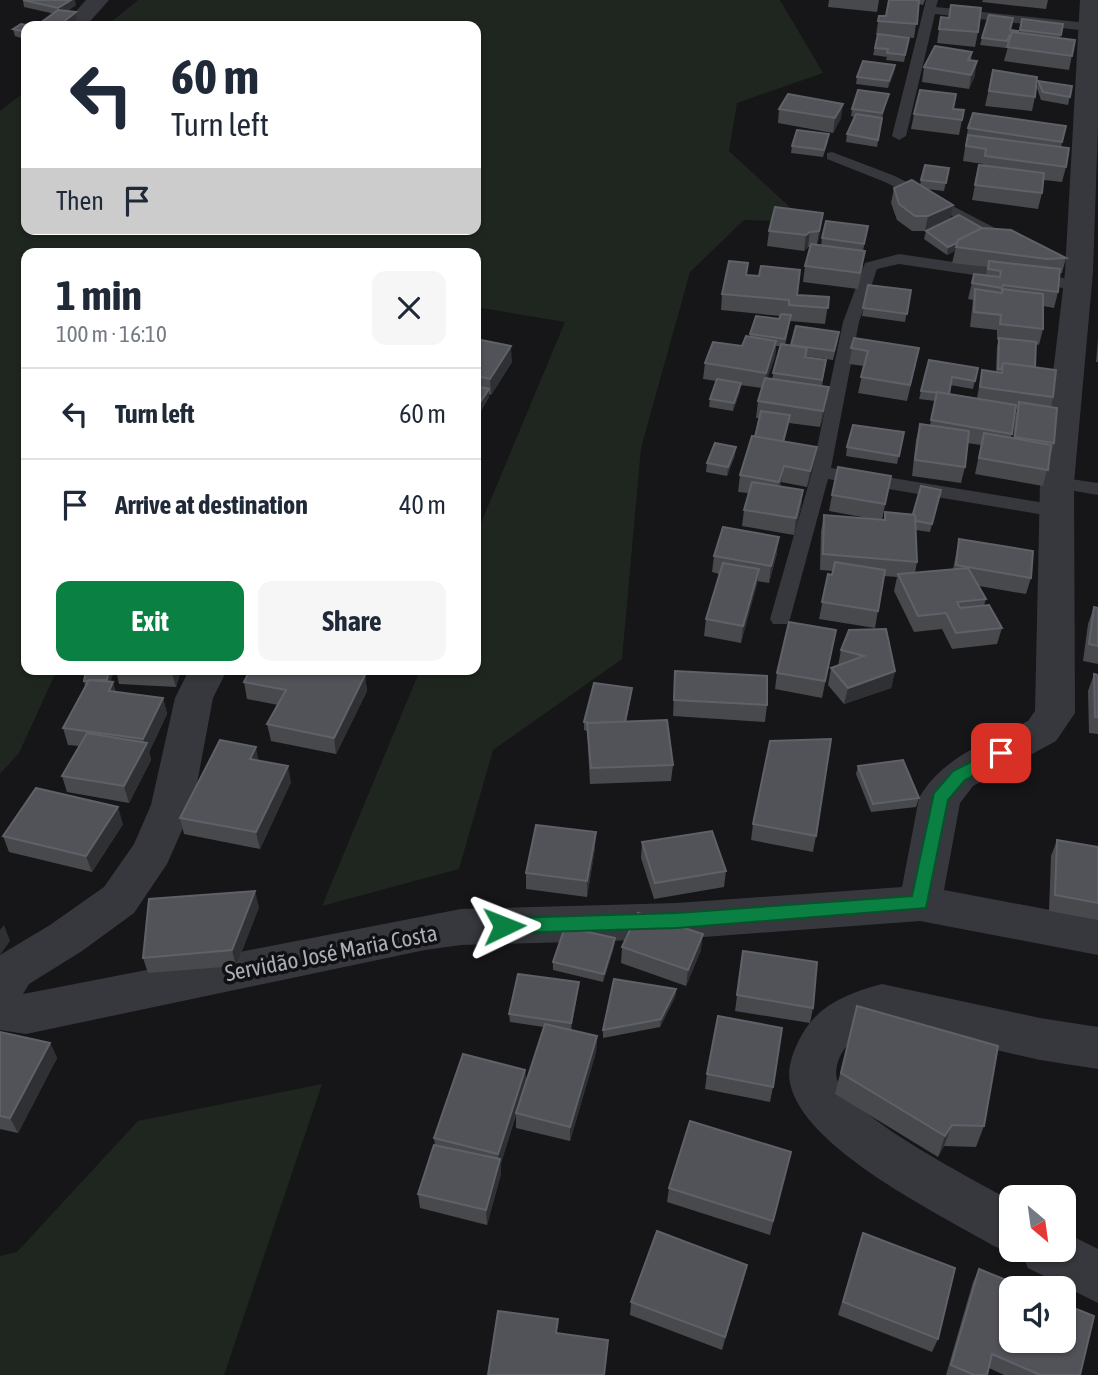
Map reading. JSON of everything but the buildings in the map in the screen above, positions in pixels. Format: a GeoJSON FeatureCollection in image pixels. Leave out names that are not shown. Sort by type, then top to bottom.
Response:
{"type":"FeatureCollection","features":[{"type":"Feature","properties":{"kind":"street"},"geometry":{"type":"LineString","coordinates":[[79,21],[99,0]]}},
{"type":"Feature","properties":{"kind":"street"},"geometry":{"type":"LineString","coordinates":[[920,902],[940,797],[959,775],[1042,731],[1055,713],[1057,497],[1074,274],[1089,14]]}},
{"type":"Feature","properties":{"kind":"street"},"geometry":{"type":"LineString","coordinates":[[0,990],[13,970],[119,900],[152,852],[172,805],[194,698],[206,675]]}},
{"type":"Feature","properties":{"kind":"street","name":"Servidão José Maria Costa"},"geometry":{"type":"LineString","coordinates":[[0,1004],[4,1011],[26,1014],[425,932],[461,927],[677,921],[920,902],[1098,937]]}},
{"type":"Feature","properties":{"kind":"street"},"geometry":{"type":"LineString","coordinates":[[999,1221],[865,1140],[833,1115],[815,1088],[815,1055],[831,1028],[857,1011],[881,1004],[1040,1039],[1098,1048]]}},
{"type":"Feature","properties":{"kind":"street"},"geometry":{"type":"LineString","coordinates":[[1069,1262],[1098,1277]]}},
{"type":"Feature","properties":{"kind":"lane"},"geometry":{"type":"LineString","coordinates":[[899,136],[931,5],[1089,14]]}},
{"type":"Feature","properties":{"kind":"lane"},"geometry":{"type":"LineString","coordinates":[[832,156],[890,179],[1029,249]]}},
{"type":"Feature","properties":{"kind":"lane"},"geometry":{"type":"LineString","coordinates":[[780,619],[821,472],[851,322],[870,266],[899,259],[1074,274]]}},
{"type":"Feature","properties":{"kind":"lane"},"geometry":{"type":"LineString","coordinates":[[821,472],[1057,497],[1098,489]]}},
{"type":"Feature","properties":{"kind":"shaded area"},"geometry":{"type":"Polygon","coordinates":[[[138,0],[780,0],[823,73],[737,103],[729,151],[806,222],[744,220],[690,272],[641,448],[622,659],[493,750],[459,869],[322,906],[418,675],[481,675],[481,523],[565,322],[481,308],[481,248],[21,248],[21,675],[55,675],[19,753],[0,774],[0,111],[21,95],[21,235],[481,235],[481,21],[112,21],[138,0]]]}},
{"type":"Feature","properties":{"kind":"shaded area"},"geometry":{"type":"Polygon","coordinates":[[[322,1084],[224,1375],[0,1375],[0,1256],[17,1252],[138,1121],[322,1084]]]}},
{"type":"Feature","properties":{"kind":"route"},"geometry":{"type":"LineString","coordinates":[[504,926],[677,921],[920,902],[940,797],[959,775],[1001,753]]}}]}
